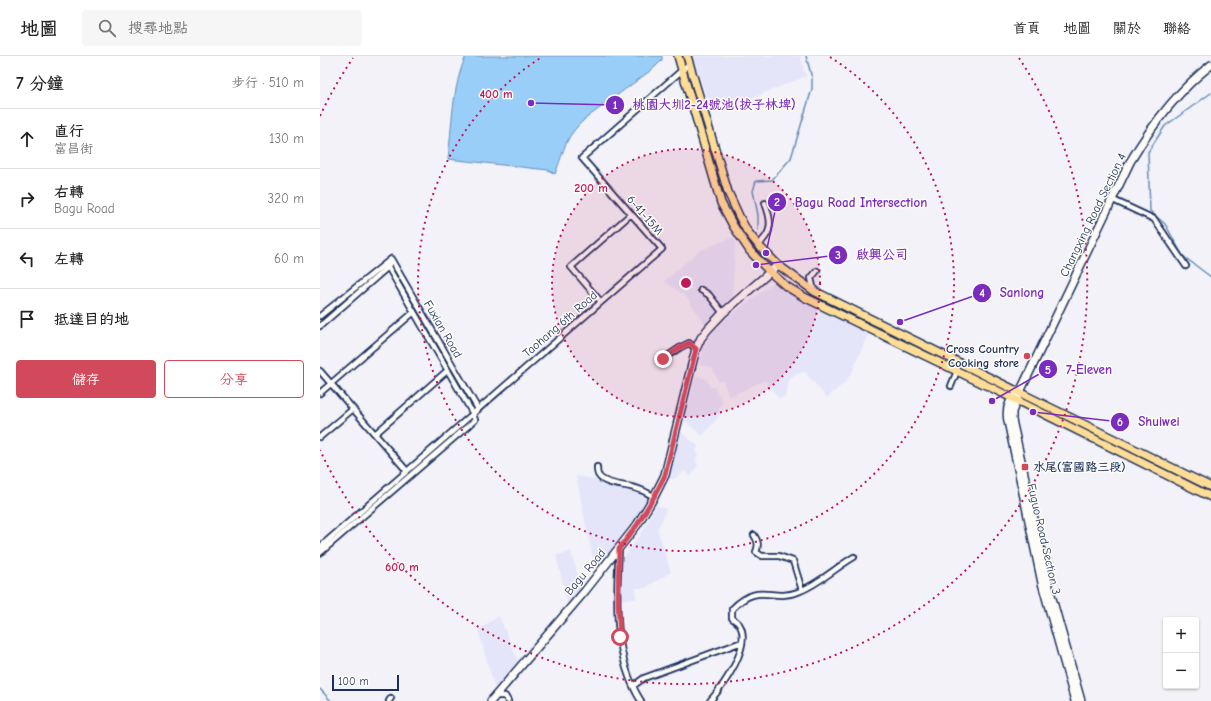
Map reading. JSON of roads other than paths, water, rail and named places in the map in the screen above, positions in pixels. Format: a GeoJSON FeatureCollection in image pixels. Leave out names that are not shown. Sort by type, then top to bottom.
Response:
{"type":"FeatureCollection","features":[{"type":"Feature","properties":{"kind":"main road"},"geometry":{"type":"LineString","coordinates":[[678,56],[721,203],[734,227],[750,251],[786,286],[804,297],[1211,496]]}},
{"type":"Feature","properties":{"kind":"main road"},"geometry":{"type":"LineString","coordinates":[[687,56],[730,200],[747,231],[778,265],[814,290],[1211,487]]}},
{"type":"Feature","properties":{"kind":"street"},"geometry":{"type":"LineString","coordinates":[[682,70],[689,64]]}},
{"type":"Feature","properties":{"kind":"street","name":"Changxing Road Section 4"},"geometry":{"type":"LineString","coordinates":[[1020,392],[1111,199],[1143,139],[1172,102],[1194,79],[1211,65]]}},
{"type":"Feature","properties":{"kind":"street","name":"6-41-15M"},"geometry":{"type":"LineString","coordinates":[[662,249],[582,158],[682,70]]}},
{"type":"Feature","properties":{"kind":"street"},"geometry":{"type":"LineString","coordinates":[[1111,199],[1154,219],[1186,266]]}},
{"type":"Feature","properties":{"kind":"street"},"geometry":{"type":"LineString","coordinates":[[760,247],[760,243],[767,236],[770,217],[764,203]]}},
{"type":"Feature","properties":{"kind":"street"},"geometry":{"type":"LineString","coordinates":[[601,302],[571,267],[631,214]]}},
{"type":"Feature","properties":{"kind":"street","name":"Taohang 6th Road"},"geometry":{"type":"LineString","coordinates":[[320,547],[662,249]]}},
{"type":"Feature","properties":{"kind":"street"},"geometry":{"type":"LineString","coordinates":[[320,326],[388,267],[391,259]]}},
{"type":"Feature","properties":{"kind":"street"},"geometry":{"type":"LineString","coordinates":[[320,316],[391,259]]}},
{"type":"Feature","properties":{"kind":"street","name":"Fuxian Road"},"geometry":{"type":"LineString","coordinates":[[391,259],[478,409]]}},
{"type":"Feature","properties":{"kind":"street","name":"Bagu Road"},"geometry":{"type":"LineString","coordinates":[[494,698],[619,549],[637,525],[665,475],[696,349],[701,338],[723,313],[778,265]]}},
{"type":"Feature","properties":{"kind":"street","name":"Fuxian Road"},"geometry":{"type":"LineString","coordinates":[[388,267],[473,414]]}},
{"type":"Feature","properties":{"kind":"street"},"geometry":{"type":"LineString","coordinates":[[814,290],[811,278],[817,271]]}},
{"type":"Feature","properties":{"kind":"street"},"geometry":{"type":"LineString","coordinates":[[702,290],[709,295],[723,313]]}},
{"type":"Feature","properties":{"kind":"street"},"geometry":{"type":"LineString","coordinates":[[320,393],[414,312]]}},
{"type":"Feature","properties":{"kind":"street"},"geometry":{"type":"LineString","coordinates":[[663,359],[689,343],[696,349]]}},
{"type":"Feature","properties":{"kind":"street"},"geometry":{"type":"LineString","coordinates":[[375,434],[448,370]]}},
{"type":"Feature","properties":{"kind":"street"},"geometry":{"type":"LineString","coordinates":[[320,371],[407,471]]}},
{"type":"Feature","properties":{"kind":"street"},"geometry":{"type":"LineString","coordinates":[[951,386],[957,371]]}},
{"type":"Feature","properties":{"kind":"street"},"geometry":{"type":"LineString","coordinates":[[1014,399],[1020,392]]}},
{"type":"Feature","properties":{"kind":"street","name":"Fuguo Road Section 3"},"geometry":{"type":"LineString","coordinates":[[1014,399],[1008,404],[1008,421],[1031,534],[1075,701]]}},
{"type":"Feature","properties":{"kind":"street"},"geometry":{"type":"LineString","coordinates":[[320,437],[353,409]]}},
{"type":"Feature","properties":{"kind":"street","name":"Taohang 6th Road"},"geometry":{"type":"LineString","coordinates":[[320,553],[475,420],[473,414]]}},
{"type":"Feature","properties":{"kind":"street"},"geometry":{"type":"LineString","coordinates":[[597,467],[599,477],[602,479],[648,492],[654,497]]}},
{"type":"Feature","properties":{"kind":"street"},"geometry":{"type":"LineString","coordinates":[[754,534],[759,547],[756,552],[762,556],[779,556],[793,561],[802,590]]}},
{"type":"Feature","properties":{"kind":"street"},"geometry":{"type":"LineString","coordinates":[[619,549],[618,621],[623,657],[633,686],[641,701]]}},
{"type":"Feature","properties":{"kind":"street"},"geometry":{"type":"LineString","coordinates":[[710,701],[720,689],[736,662],[742,642],[740,625],[732,618],[732,609],[739,602],[750,595],[760,593],[786,595],[802,590],[854,557]]}},
{"type":"Feature","properties":{"kind":"street","name":"Fuguo Road Section 3"},"geometry":{"type":"LineString","coordinates":[[1056,626],[1081,701]]}},
{"type":"Feature","properties":{"kind":"street"},"geometry":{"type":"LineString","coordinates":[[633,686],[644,678],[742,642]]}},
{"type":"Feature","properties":{"kind":"street"},"geometry":{"type":"LineString","coordinates":[[494,698],[505,696],[508,701]]}},
{"type":"Feature","properties":{"kind":"water"},"geometry":{"type":"Polygon","coordinates":[[[466,56],[662,56],[662,60],[654,68],[585,119],[578,126],[566,144],[555,174],[548,170],[448,159],[455,94],[461,68],[466,56]]]}},
{"type":"Feature","properties":{"kind":"waterway"},"geometry":{"type":"LineString","coordinates":[[758,230],[758,215],[753,191],[756,181],[772,180],[791,158],[812,89],[812,78],[806,56]]}},
{"type":"Feature","properties":{"kind":"waterway"},"geometry":{"type":"LineString","coordinates":[[1211,93],[1165,126],[1148,152],[1150,211],[1165,224],[1183,256],[1211,277]]}},
{"type":"Feature","properties":{"kind":"waterway"},"geometry":{"type":"LineString","coordinates":[[320,689],[331,701]]}},
{"type":"Feature","properties":{"kind":"place","name":"桃園大圳2-24號池(拔子林埤)"},"geometry":{"type":"Point","coordinates":[531,103]}},
{"type":"Feature","properties":{"kind":"place","name":"Bagu Road Intersection"},"geometry":{"type":"Point","coordinates":[766,253]}},
{"type":"Feature","properties":{"kind":"place","name":"啟興公司"},"geometry":{"type":"Point","coordinates":[756,265]}},
{"type":"Feature","properties":{"kind":"place","name":"Sanlong"},"geometry":{"type":"Point","coordinates":[900,322]}},
{"type":"Feature","properties":{"kind":"place","name":"Cross Country Cooking store"},"geometry":{"type":"Point","coordinates":[1027,356]}},
{"type":"Feature","properties":{"kind":"place","name":"7-Eleven"},"geometry":{"type":"Point","coordinates":[992,401]}},
{"type":"Feature","properties":{"kind":"place","name":"Shuiwei"},"geometry":{"type":"Point","coordinates":[1033,412]}},
{"type":"Feature","properties":{"kind":"place","name":"水尾(富國路三段)"},"geometry":{"type":"Point","coordinates":[1025,467]}}]}
